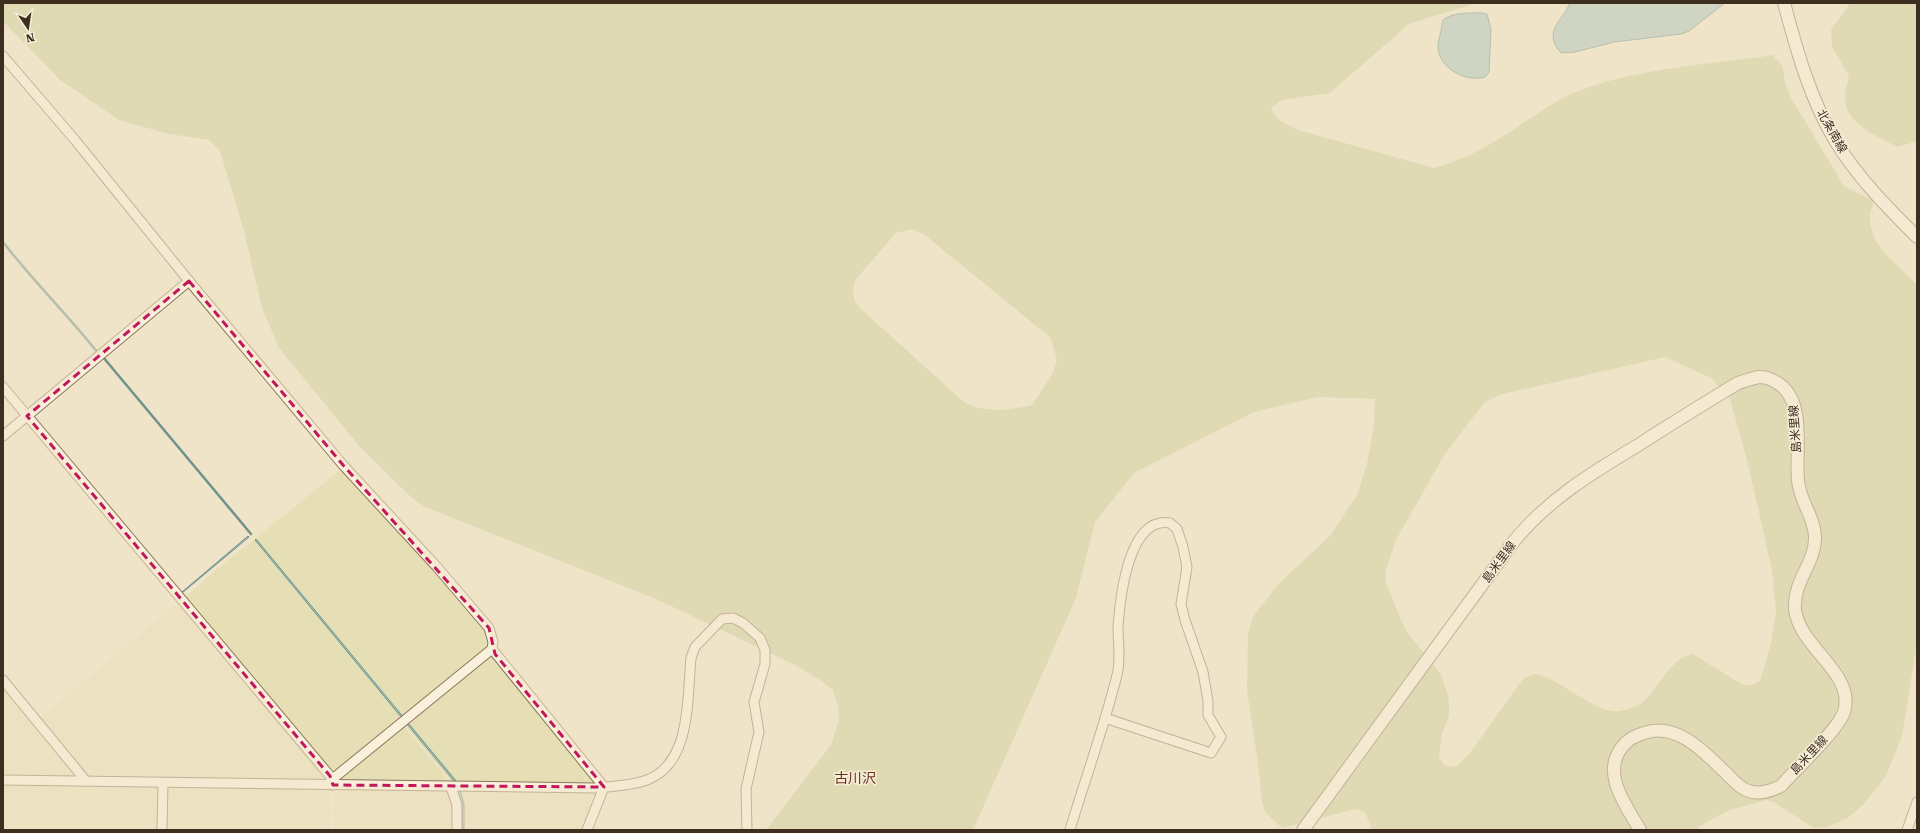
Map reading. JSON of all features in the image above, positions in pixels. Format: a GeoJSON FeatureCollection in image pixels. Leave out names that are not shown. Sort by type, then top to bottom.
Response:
{"type":"FeatureCollection","features":[{"type":"Feature","properties":{"kind":"street","name":"北条南線"},"geometry":{"type":"LineString","coordinates":[[1784,3],[1805,76],[1817,106],[1836,142],[1856,171],[1917,237]]}},
{"type":"Feature","properties":{"kind":"street"},"geometry":{"type":"LineString","coordinates":[[3,56],[75,140],[189,282],[343,465],[438,567],[489,628],[494,642],[492,649],[335,777],[333,785]]}},
{"type":"Feature","properties":{"kind":"street"},"geometry":{"type":"LineString","coordinates":[[3,436],[189,282]]}},
{"type":"Feature","properties":{"kind":"street","name":"島米里線"},"geometry":{"type":"LineString","coordinates":[[1303,830],[1511,545],[1540,513],[1564,493],[1605,465],[1738,383],[1760,377],[1770,379],[1781,385],[1793,400],[1796,412],[1798,481],[1801,498],[1816,536],[1814,548],[1800,579],[1795,609],[1798,623],[1805,635],[1842,683],[1844,712],[1835,727],[1781,786],[1772,791],[1746,790],[1702,750],[1684,738],[1669,732],[1650,731],[1631,737],[1622,747],[1613,765],[1614,778],[1640,830]]}},
{"type":"Feature","properties":{"kind":"street"},"geometry":{"type":"LineString","coordinates":[[3,387],[330,776],[333,785]]}},
{"type":"Feature","properties":{"kind":"street"},"geometry":{"type":"LineString","coordinates":[[1070,830],[1118,672],[1121,599],[1130,557],[1142,534],[1154,524],[1170,523],[1177,529],[1183,547],[1187,567],[1181,604],[1202,672],[1208,701],[1208,715],[1221,737],[1212,752],[1105,718]]}},
{"type":"Feature","properties":{"kind":"street"},"geometry":{"type":"LineString","coordinates":[[3,780],[451,787],[604,787],[647,780],[668,766],[681,741],[685,728],[691,658],[695,647],[722,619],[733,618],[743,623],[760,638],[765,650],[765,664],[754,702],[759,732],[746,789],[747,830]]}},
{"type":"Feature","properties":{"kind":"street"},"geometry":{"type":"LineString","coordinates":[[492,649],[604,787]]}},
{"type":"Feature","properties":{"kind":"street"},"geometry":{"type":"LineString","coordinates":[[3,680],[86,781]]}},
{"type":"Feature","properties":{"kind":"street"},"geometry":{"type":"LineString","coordinates":[[162,830],[163,783]]}},
{"type":"Feature","properties":{"kind":"street"},"geometry":{"type":"LineString","coordinates":[[451,787],[458,805],[457,830]]}},
{"type":"Feature","properties":{"kind":"street"},"geometry":{"type":"LineString","coordinates":[[587,830],[604,787]]}},
{"type":"Feature","properties":{"kind":"street"},"geometry":{"type":"LineString","coordinates":[[1907,830],[1917,802]]}},
{"type":"Feature","properties":{"kind":"highlighted area"},"geometry":{"type":"Polygon","coordinates":[[[189,281],[343,465],[489,628],[495,654],[604,787],[333,785],[330,776],[27,416],[189,281]]]}},
{"type":"Feature","properties":{"kind":"shaded area"},"geometry":{"type":"Polygon","coordinates":[[[339,471],[345,471],[485,626],[491,646],[333,776],[186,598],[215,571],[339,471]]]}},
{"type":"Feature","properties":{"kind":"shaded area"},"geometry":{"type":"Polygon","coordinates":[[[179,602],[329,780],[87,779],[39,719],[179,602]]]}},
{"type":"Feature","properties":{"kind":"shaded area"},"geometry":{"type":"Polygon","coordinates":[[[492,651],[599,784],[454,785],[403,723],[492,651]]]}},
{"type":"Feature","properties":{"kind":"shaded area"},"geometry":{"type":"Polygon","coordinates":[[[3,682],[82,778],[3,778],[3,682]]]}},
{"type":"Feature","properties":{"kind":"shaded area"},"geometry":{"type":"Polygon","coordinates":[[[402,724],[451,784],[338,783],[337,779],[402,724]]]}},
{"type":"Feature","properties":{"kind":"shaded area"},"geometry":{"type":"Polygon","coordinates":[[[3,782],[160,785],[162,830],[3,830],[3,782]]]}},
{"type":"Feature","properties":{"kind":"shaded area"},"geometry":{"type":"Polygon","coordinates":[[[167,785],[331,787],[330,830],[166,829],[167,785]]]}},
{"type":"Feature","properties":{"kind":"shaded area"},"geometry":{"type":"Polygon","coordinates":[[[455,788],[598,790],[586,830],[460,830],[455,788]]]}},
{"type":"Feature","properties":{"kind":"shaded area"},"geometry":{"type":"Polygon","coordinates":[[[335,789],[448,789],[453,800],[454,830],[334,830],[335,789]]]}},
{"type":"Feature","properties":{"kind":"green space"},"geometry":{"type":"Polygon","coordinates":[[[3,3],[1476,3],[1409,24],[1330,93],[1282,100],[1271,108],[1279,119],[1298,130],[1434,168],[1451,163],[1476,152],[1549,106],[1581,90],[1603,83],[1651,72],[1773,55],[1783,67],[1785,82],[1790,96],[1844,186],[1874,201],[1870,214],[1871,227],[1874,237],[1886,255],[1917,285],[1917,643],[1902,736],[1886,776],[1864,804],[1849,817],[1828,827],[1814,828],[1775,803],[1767,800],[1729,810],[1700,826],[1696,830],[1372,830],[1365,812],[1355,809],[1282,828],[1265,812],[1262,800],[1247,691],[1248,633],[1253,617],[1279,583],[1330,536],[1357,495],[1367,464],[1374,425],[1375,399],[1318,397],[1254,412],[1134,473],[1095,522],[1076,598],[973,830],[766,830],[831,745],[839,720],[838,706],[833,690],[795,665],[656,599],[425,507],[412,498],[360,447],[279,348],[262,308],[244,231],[220,151],[209,140],[169,134],[119,120],[60,80],[3,21],[3,3]],[[912,229],[896,233],[856,279],[853,289],[854,300],[861,309],[965,403],[982,408],[998,410],[1032,405],[1052,375],[1057,360],[1051,338],[926,236],[912,229]],[[1665,357],[1499,395],[1484,403],[1445,454],[1396,540],[1386,570],[1386,582],[1407,632],[1441,674],[1447,692],[1449,700],[1449,716],[1442,734],[1439,757],[1445,766],[1455,767],[1469,754],[1522,680],[1533,674],[1552,680],[1588,701],[1611,711],[1620,711],[1637,706],[1643,702],[1678,660],[1693,654],[1743,685],[1753,685],[1760,681],[1771,643],[1776,612],[1772,570],[1747,460],[1730,399],[1711,378],[1665,357]]]}},
{"type":"Feature","properties":{"kind":"green space"},"geometry":{"type":"Polygon","coordinates":[[[1850,3],[1917,3],[1917,141],[1898,147],[1866,130],[1858,124],[1848,110],[1845,95],[1849,76],[1832,47],[1831,30],[1850,3]]]}},
{"type":"Feature","properties":{"kind":"water"},"geometry":{"type":"Polygon","coordinates":[[[1570,3],[1725,3],[1689,31],[1681,34],[1614,42],[1575,52],[1561,53],[1553,39],[1553,33],[1555,27],[1570,3]]]}},
{"type":"Feature","properties":{"kind":"water"},"geometry":{"type":"Polygon","coordinates":[[[1468,13],[1487,14],[1491,29],[1489,72],[1485,77],[1470,78],[1462,76],[1448,67],[1439,54],[1438,46],[1442,23],[1444,19],[1450,16],[1468,13]]]}},
{"type":"Feature","properties":{"kind":"water"},"geometry":{"type":"Polygon","coordinates":[[[248,536],[249,537],[182,593],[182,592],[248,536]]]}},
{"type":"Feature","properties":{"kind":"water"},"geometry":{"type":"Polygon","coordinates":[[[256,539],[457,782],[464,803],[464,830],[462,830],[462,803],[454,781],[255,540],[256,539]]]}},
{"type":"Feature","properties":{"kind":"waterway"},"geometry":{"type":"LineString","coordinates":[[3,242],[98,353]]}},
{"type":"Feature","properties":{"kind":"waterway"},"geometry":{"type":"LineString","coordinates":[[103,357],[251,534]]}},
{"type":"Feature","properties":{"kind":"district","name":"古川沢"},"geometry":{"type":"Point","coordinates":[855,778]}}]}
